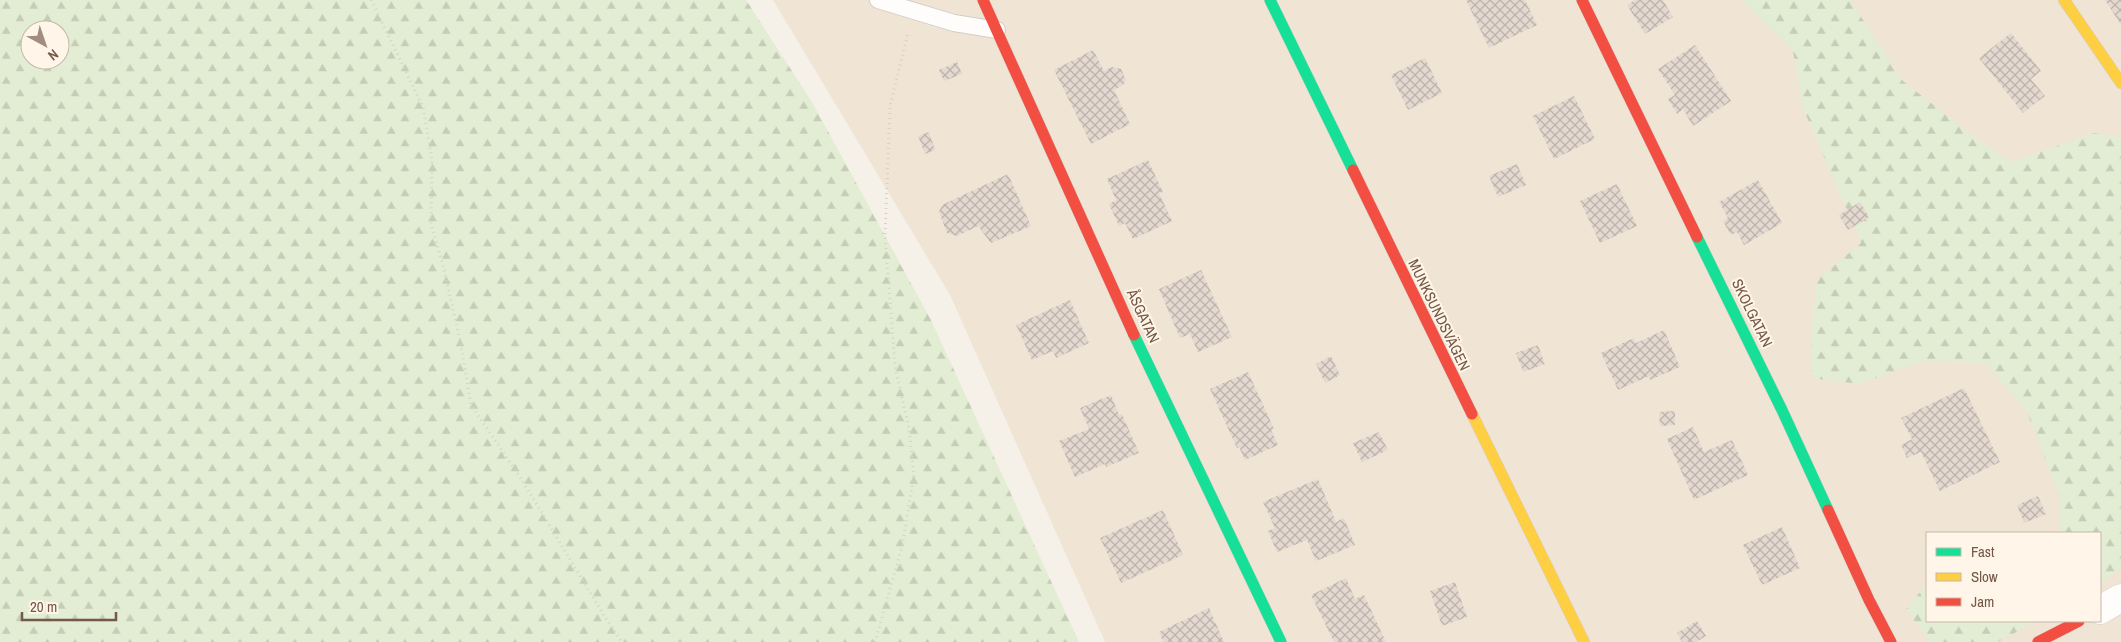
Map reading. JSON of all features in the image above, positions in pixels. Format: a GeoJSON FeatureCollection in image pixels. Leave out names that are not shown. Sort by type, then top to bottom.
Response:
{"type":"FeatureCollection","features":[{"type":"Feature","properties":{"kind":"street","name":"ÅSGATAN"},"geometry":{"type":"LineString","coordinates":[[983,0],[1120,304],[1205,486],[1281,642]]}},
{"type":"Feature","properties":{"kind":"street","name":"MUNKSUNDSVÄGEN"},"geometry":{"type":"LineString","coordinates":[[1270,0],[1584,642]]}},
{"type":"Feature","properties":{"kind":"street","name":"SKOLGATAN"},"geometry":{"type":"LineString","coordinates":[[1582,0],[1782,410],[1869,600],[1891,642]]}},
{"type":"Feature","properties":{"kind":"street"},"geometry":{"type":"LineString","coordinates":[[2064,0],[2121,83]]}},
{"type":"Feature","properties":{"kind":"street"},"geometry":{"type":"LineString","coordinates":[[2101,609],[2121,598]]}},
{"type":"Feature","properties":{"kind":"street"},"geometry":{"type":"LineString","coordinates":[[2038,642],[2077,622]]}},
{"type":"Feature","properties":{"kind":"lane"},"geometry":{"type":"LineString","coordinates":[[878,0],[954,23],[997,30]]}},
{"type":"Feature","properties":{"kind":"path"},"geometry":{"type":"LineString","coordinates":[[371,0],[423,107],[432,158],[431,224],[444,270],[461,345],[471,405],[522,480],[622,642]]}},
{"type":"Feature","properties":{"kind":"path"},"geometry":{"type":"LineString","coordinates":[[875,642],[902,547],[914,476],[909,428],[896,366],[885,235],[890,106],[913,11]]}},
{"type":"Feature","properties":{"kind":"shaded area"},"geometry":{"type":"Polygon","coordinates":[[[773,0],[2121,0],[2121,642],[1105,642],[950,295],[773,0]]]}},
{"type":"Feature","properties":{"kind":"green space"},"geometry":{"type":"Polygon","coordinates":[[[0,0],[746,0],[812,102],[931,320],[1079,642],[0,642],[0,0]]]}},
{"type":"Feature","properties":{"kind":"green space"},"geometry":{"type":"Polygon","coordinates":[[[1741,0],[1850,0],[1903,81],[2010,162],[2094,133],[2121,137],[2121,568],[2101,584],[2101,532],[2060,532],[2059,495],[2027,412],[1985,363],[1922,361],[1860,384],[1811,378],[1811,332],[1817,280],[1861,243],[1803,108],[1793,51],[1741,0]]]}},
{"type":"Feature","properties":{"kind":"green space"},"geometry":{"type":"Polygon","coordinates":[[[1926,585],[1926,622],[2035,622],[1998,642],[1930,642],[1906,609],[1926,585]]]}},
{"type":"Feature","properties":{"kind":"building"},"geometry":{"type":"Polygon","coordinates":[[[1466,0],[1525,0],[1537,25],[1489,48],[1466,0]]]}},
{"type":"Feature","properties":{"kind":"building"},"geometry":{"type":"Polygon","coordinates":[[[1635,0],[1663,0],[1673,17],[1645,34],[1627,5],[1635,0]]]}},
{"type":"Feature","properties":{"kind":"building"},"geometry":{"type":"Polygon","coordinates":[[[2105,0],[2121,0],[2121,25],[2105,0]]]}},
{"type":"Feature","properties":{"kind":"building"},"geometry":{"type":"Polygon","coordinates":[[[2011,33],[2041,71],[2031,79],[2045,96],[2023,113],[1979,58],[2011,33]]]}},
{"type":"Feature","properties":{"kind":"building"},"geometry":{"type":"Polygon","coordinates":[[[1695,45],[1731,101],[1693,126],[1683,109],[1677,114],[1668,99],[1675,95],[1658,69],[1695,45]]]}},
{"type":"Feature","properties":{"kind":"building"},"geometry":{"type":"Polygon","coordinates":[[[1093,50],[1104,71],[1112,67],[1121,69],[1126,80],[1123,85],[1114,90],[1130,124],[1091,144],[1054,70],[1093,50]]]}},
{"type":"Feature","properties":{"kind":"building"},"geometry":{"type":"Polygon","coordinates":[[[1425,58],[1442,93],[1408,110],[1391,75],[1425,58]]]}},
{"type":"Feature","properties":{"kind":"building"},"geometry":{"type":"Polygon","coordinates":[[[957,62],[962,74],[944,81],[939,70],[957,62]]]}},
{"type":"Feature","properties":{"kind":"building"},"geometry":{"type":"Polygon","coordinates":[[[1574,96],[1595,139],[1554,159],[1533,116],[1574,96]]]}},
{"type":"Feature","properties":{"kind":"building"},"geometry":{"type":"Polygon","coordinates":[[[929,132],[935,150],[925,154],[918,136],[929,132]]]}},
{"type":"Feature","properties":{"kind":"building"},"geometry":{"type":"Polygon","coordinates":[[[1148,160],[1163,192],[1159,193],[1172,221],[1133,239],[1125,223],[1119,226],[1109,204],[1116,200],[1107,179],[1148,160]]]}},
{"type":"Feature","properties":{"kind":"building"},"geometry":{"type":"Polygon","coordinates":[[[1517,164],[1526,185],[1498,197],[1489,176],[1517,164]]]}},
{"type":"Feature","properties":{"kind":"building"},"geometry":{"type":"Polygon","coordinates":[[[1008,174],[1031,226],[991,243],[978,226],[957,236],[947,233],[939,212],[942,205],[1008,174]]]}},
{"type":"Feature","properties":{"kind":"building"},"geometry":{"type":"Polygon","coordinates":[[[1758,180],[1782,223],[1744,245],[1737,232],[1731,235],[1723,221],[1728,218],[1719,202],[1758,180]]]}},
{"type":"Feature","properties":{"kind":"building"},"geometry":{"type":"Polygon","coordinates":[[[1617,184],[1637,226],[1600,243],[1580,201],[1617,184]]]}},
{"type":"Feature","properties":{"kind":"building"},"geometry":{"type":"Polygon","coordinates":[[[1860,202],[1869,217],[1848,230],[1839,215],[1860,202]]]}},
{"type":"Feature","properties":{"kind":"building"},"geometry":{"type":"Polygon","coordinates":[[[1201,270],[1232,337],[1198,352],[1190,334],[1180,338],[1159,289],[1201,270]]]}},
{"type":"Feature","properties":{"kind":"building"},"geometry":{"type":"Polygon","coordinates":[[[1070,300],[1089,343],[1056,358],[1053,351],[1032,360],[1016,325],[1070,300]]]}},
{"type":"Feature","properties":{"kind":"building"},"geometry":{"type":"Polygon","coordinates":[[[1664,330],[1680,367],[1650,380],[1649,376],[1618,390],[1601,353],[1634,338],[1636,343],[1664,330]]]}},
{"type":"Feature","properties":{"kind":"building"},"geometry":{"type":"Polygon","coordinates":[[[1538,345],[1545,364],[1523,372],[1516,353],[1538,345]]]}},
{"type":"Feature","properties":{"kind":"building"},"geometry":{"type":"Polygon","coordinates":[[[1331,356],[1340,375],[1325,383],[1316,364],[1331,356]]]}},
{"type":"Feature","properties":{"kind":"building"},"geometry":{"type":"Polygon","coordinates":[[[1248,372],[1274,429],[1271,430],[1278,445],[1245,460],[1239,447],[1237,448],[1210,389],[1248,372]]]}},
{"type":"Feature","properties":{"kind":"building"},"geometry":{"type":"Polygon","coordinates":[[[1964,388],[2000,462],[1940,491],[1921,452],[1907,458],[1901,445],[1912,439],[1901,418],[1964,388]]]}},
{"type":"Feature","properties":{"kind":"building"},"geometry":{"type":"Polygon","coordinates":[[[1111,395],[1119,415],[1122,414],[1139,453],[1106,467],[1105,464],[1075,477],[1059,441],[1089,429],[1080,408],[1111,395]]]}},
{"type":"Feature","properties":{"kind":"building"},"geometry":{"type":"Polygon","coordinates":[[[1675,411],[1675,425],[1660,426],[1659,412],[1675,411]]]}},
{"type":"Feature","properties":{"kind":"building"},"geometry":{"type":"Polygon","coordinates":[[[1693,427],[1704,452],[1732,440],[1748,475],[1694,500],[1667,439],[1693,427]]]}},
{"type":"Feature","properties":{"kind":"building"},"geometry":{"type":"Polygon","coordinates":[[[1379,432],[1388,450],[1362,462],[1353,443],[1379,432]]]}},
{"type":"Feature","properties":{"kind":"building"},"geometry":{"type":"Polygon","coordinates":[[[1318,479],[1336,522],[1344,518],[1355,545],[1316,561],[1307,540],[1277,552],[1268,531],[1275,528],[1263,502],[1318,479]]]}},
{"type":"Feature","properties":{"kind":"building"},"geometry":{"type":"Polygon","coordinates":[[[2038,496],[2046,514],[2024,523],[2017,505],[2038,496]]]}},
{"type":"Feature","properties":{"kind":"building"},"geometry":{"type":"Polygon","coordinates":[[[1163,510],[1183,555],[1121,583],[1100,538],[1163,510]]]}},
{"type":"Feature","properties":{"kind":"building"},"geometry":{"type":"Polygon","coordinates":[[[1782,527],[1800,568],[1762,585],[1743,545],[1782,527]]]}},
{"type":"Feature","properties":{"kind":"building"},"geometry":{"type":"Polygon","coordinates":[[[1346,578],[1355,599],[1364,595],[1386,642],[1334,642],[1311,595],[1346,578]]]}},
{"type":"Feature","properties":{"kind":"building"},"geometry":{"type":"Polygon","coordinates":[[[1455,582],[1467,617],[1442,626],[1430,591],[1455,582]]]}},
{"type":"Feature","properties":{"kind":"building"},"geometry":{"type":"Polygon","coordinates":[[[1209,608],[1224,642],[1163,642],[1159,632],[1209,608]]]}},
{"type":"Feature","properties":{"kind":"building"},"geometry":{"type":"Polygon","coordinates":[[[1697,621],[1706,636],[1696,642],[1682,642],[1677,633],[1697,621]]]}},
{"type":"Feature","properties":{"kind":"traffic: fast"},"geometry":{"type":"LineString","coordinates":[[1270,0],[1353,170]]}},
{"type":"Feature","properties":{"kind":"traffic: fast"},"geometry":{"type":"LineString","coordinates":[[1697,237],[1782,410],[1828,510]]}},
{"type":"Feature","properties":{"kind":"traffic: fast"},"geometry":{"type":"LineString","coordinates":[[1134,335],[1281,642]]}},
{"type":"Feature","properties":{"kind":"traffic: slow"},"geometry":{"type":"LineString","coordinates":[[2064,0],[2121,83]]}},
{"type":"Feature","properties":{"kind":"traffic: slow"},"geometry":{"type":"LineString","coordinates":[[1472,414],[1584,642]]}},
{"type":"Feature","properties":{"kind":"traffic: jam"},"geometry":{"type":"LineString","coordinates":[[983,0],[1134,335]]}},
{"type":"Feature","properties":{"kind":"traffic: jam"},"geometry":{"type":"LineString","coordinates":[[1582,0],[1697,237]]}},
{"type":"Feature","properties":{"kind":"traffic: jam"},"geometry":{"type":"LineString","coordinates":[[1353,170],[1472,414]]}},
{"type":"Feature","properties":{"kind":"traffic: jam"},"geometry":{"type":"LineString","coordinates":[[1828,510],[1869,600],[1891,642]]}},
{"type":"Feature","properties":{"kind":"traffic: jam"},"geometry":{"type":"LineString","coordinates":[[2038,642],[2077,622]]}}]}
